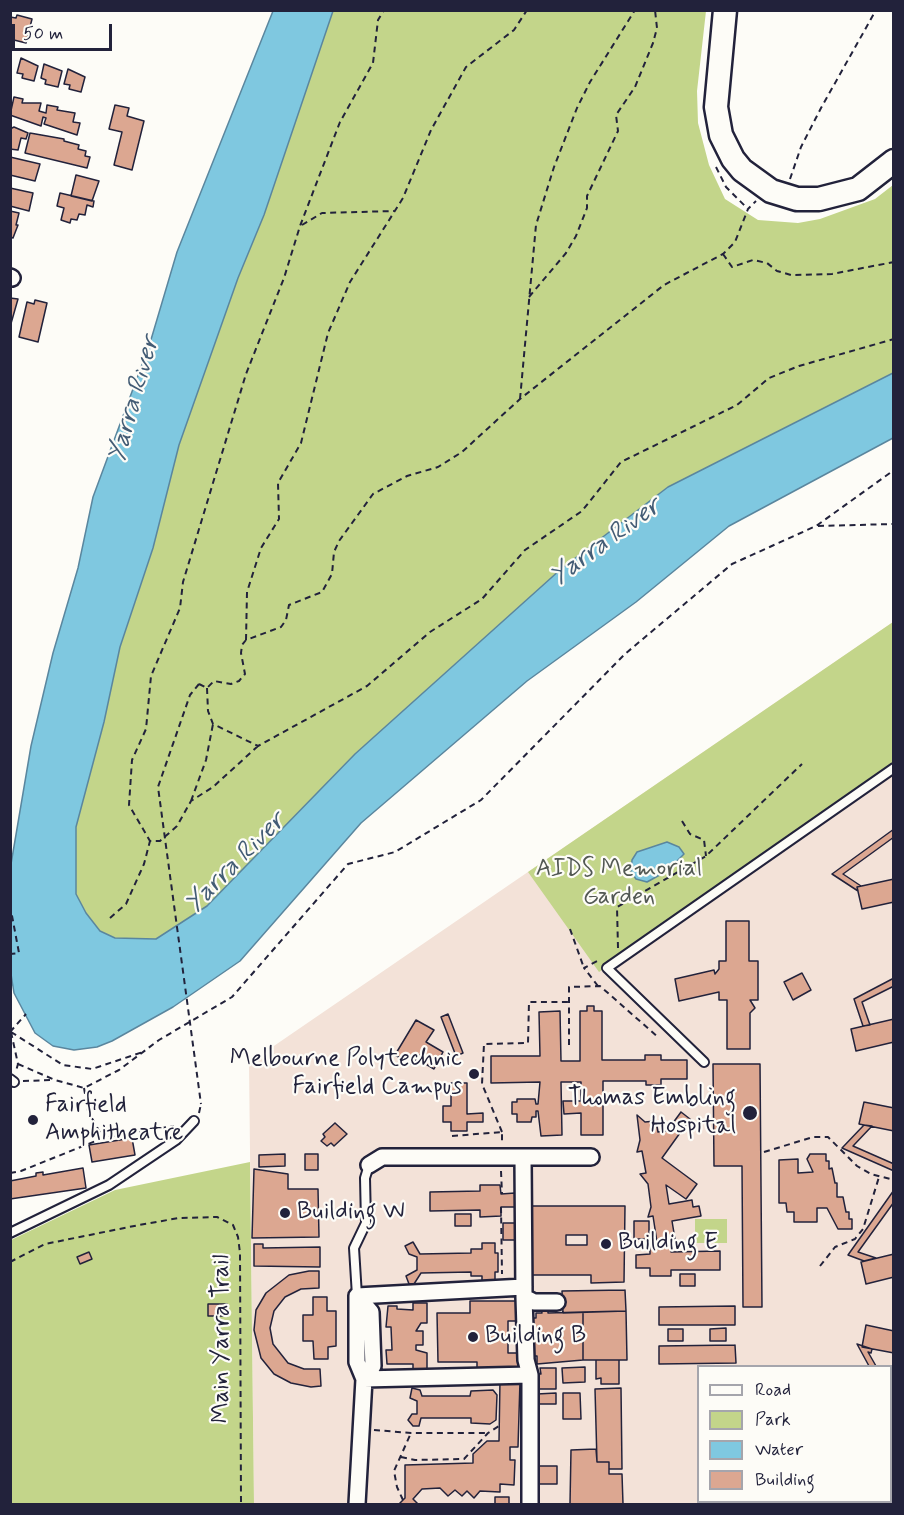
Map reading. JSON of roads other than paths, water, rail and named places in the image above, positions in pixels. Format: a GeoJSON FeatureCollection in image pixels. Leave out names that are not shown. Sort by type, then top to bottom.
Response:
{"type":"FeatureCollection","features":[{"type":"Feature","properties":{"kind":"main road"},"geometry":{"type":"LineString","coordinates":[[725,10],[716,91],[721,135],[733,159],[742,170],[771,191],[797,198],[831,197],[858,189],[894,161]]}},
{"type":"Feature","properties":{"kind":"street"},"geometry":{"type":"LineString","coordinates":[[523,1156],[526,1360],[530,1375],[530,1504]]}},
{"type":"Feature","properties":{"kind":"street"},"geometry":{"type":"LineString","coordinates":[[369,1165],[382,1157],[591,1157]]}},
{"type":"Feature","properties":{"kind":"street"},"geometry":{"type":"LineString","coordinates":[[357,1296],[502,1288],[524,1292],[534,1302],[557,1302]]}},
{"type":"Feature","properties":{"kind":"street"},"geometry":{"type":"LineString","coordinates":[[357,1296],[371,1312],[373,1365],[364,1379],[357,1504]]}},
{"type":"Feature","properties":{"kind":"street"},"geometry":{"type":"LineString","coordinates":[[364,1379],[530,1375]]}},
{"type":"Feature","properties":{"kind":"lane"},"geometry":{"type":"LineString","coordinates":[[704,1062],[607,968],[894,768]]}},
{"type":"Feature","properties":{"kind":"lane"},"geometry":{"type":"LineString","coordinates":[[10,1233],[110,1185],[176,1140],[194,1121]]}},
{"type":"Feature","properties":{"kind":"lane"},"geometry":{"type":"LineString","coordinates":[[357,1296],[354,1248],[366,1223],[365,1178],[369,1165]]}},
{"type":"Feature","properties":{"kind":"water","name":"Yarra River"},"geometry":{"type":"Polygon","coordinates":[[[273,11],[333,11],[264,215],[238,278],[179,445],[153,548],[120,647],[104,722],[76,827],[76,894],[86,913],[100,931],[115,938],[156,939],[207,906],[355,754],[561,569],[668,487],[893,373],[893,438],[729,526],[636,602],[527,681],[361,823],[240,961],[173,1007],[112,1041],[97,1047],[74,1050],[53,1046],[35,1033],[14,993],[11,974],[11,864],[31,746],[53,653],[78,568],[93,497],[150,343],[177,252],[273,11]]]}},
{"type":"Feature","properties":{"kind":"water"},"geometry":{"type":"Polygon","coordinates":[[[667,842],[679,847],[684,854],[667,871],[647,882],[636,879],[631,872],[632,860],[637,852],[667,842]]]}},
{"type":"Feature","properties":{"kind":"place","name":"Melbourne Polytechnic Fairfield Campus"},"geometry":{"type":"Point","coordinates":[474,1074]}},
{"type":"Feature","properties":{"kind":"place","name":"Thomas Embling Hospital"},"geometry":{"type":"Point","coordinates":[750,1113]}},
{"type":"Feature","properties":{"kind":"place","name":"Fairfield Amphitheatre"},"geometry":{"type":"Point","coordinates":[33,1120]}},
{"type":"Feature","properties":{"kind":"place","name":"Building W"},"geometry":{"type":"Point","coordinates":[285,1213]}},
{"type":"Feature","properties":{"kind":"place","name":"Building E"},"geometry":{"type":"Point","coordinates":[606,1244]}},
{"type":"Feature","properties":{"kind":"place","name":"Building B"},"geometry":{"type":"Point","coordinates":[473,1337]}},
{"type":"Feature","properties":{"kind":"park label","name":"AIDS Memorial Garden"},"geometry":{"type":"Point","coordinates":[619,884]}}]}
